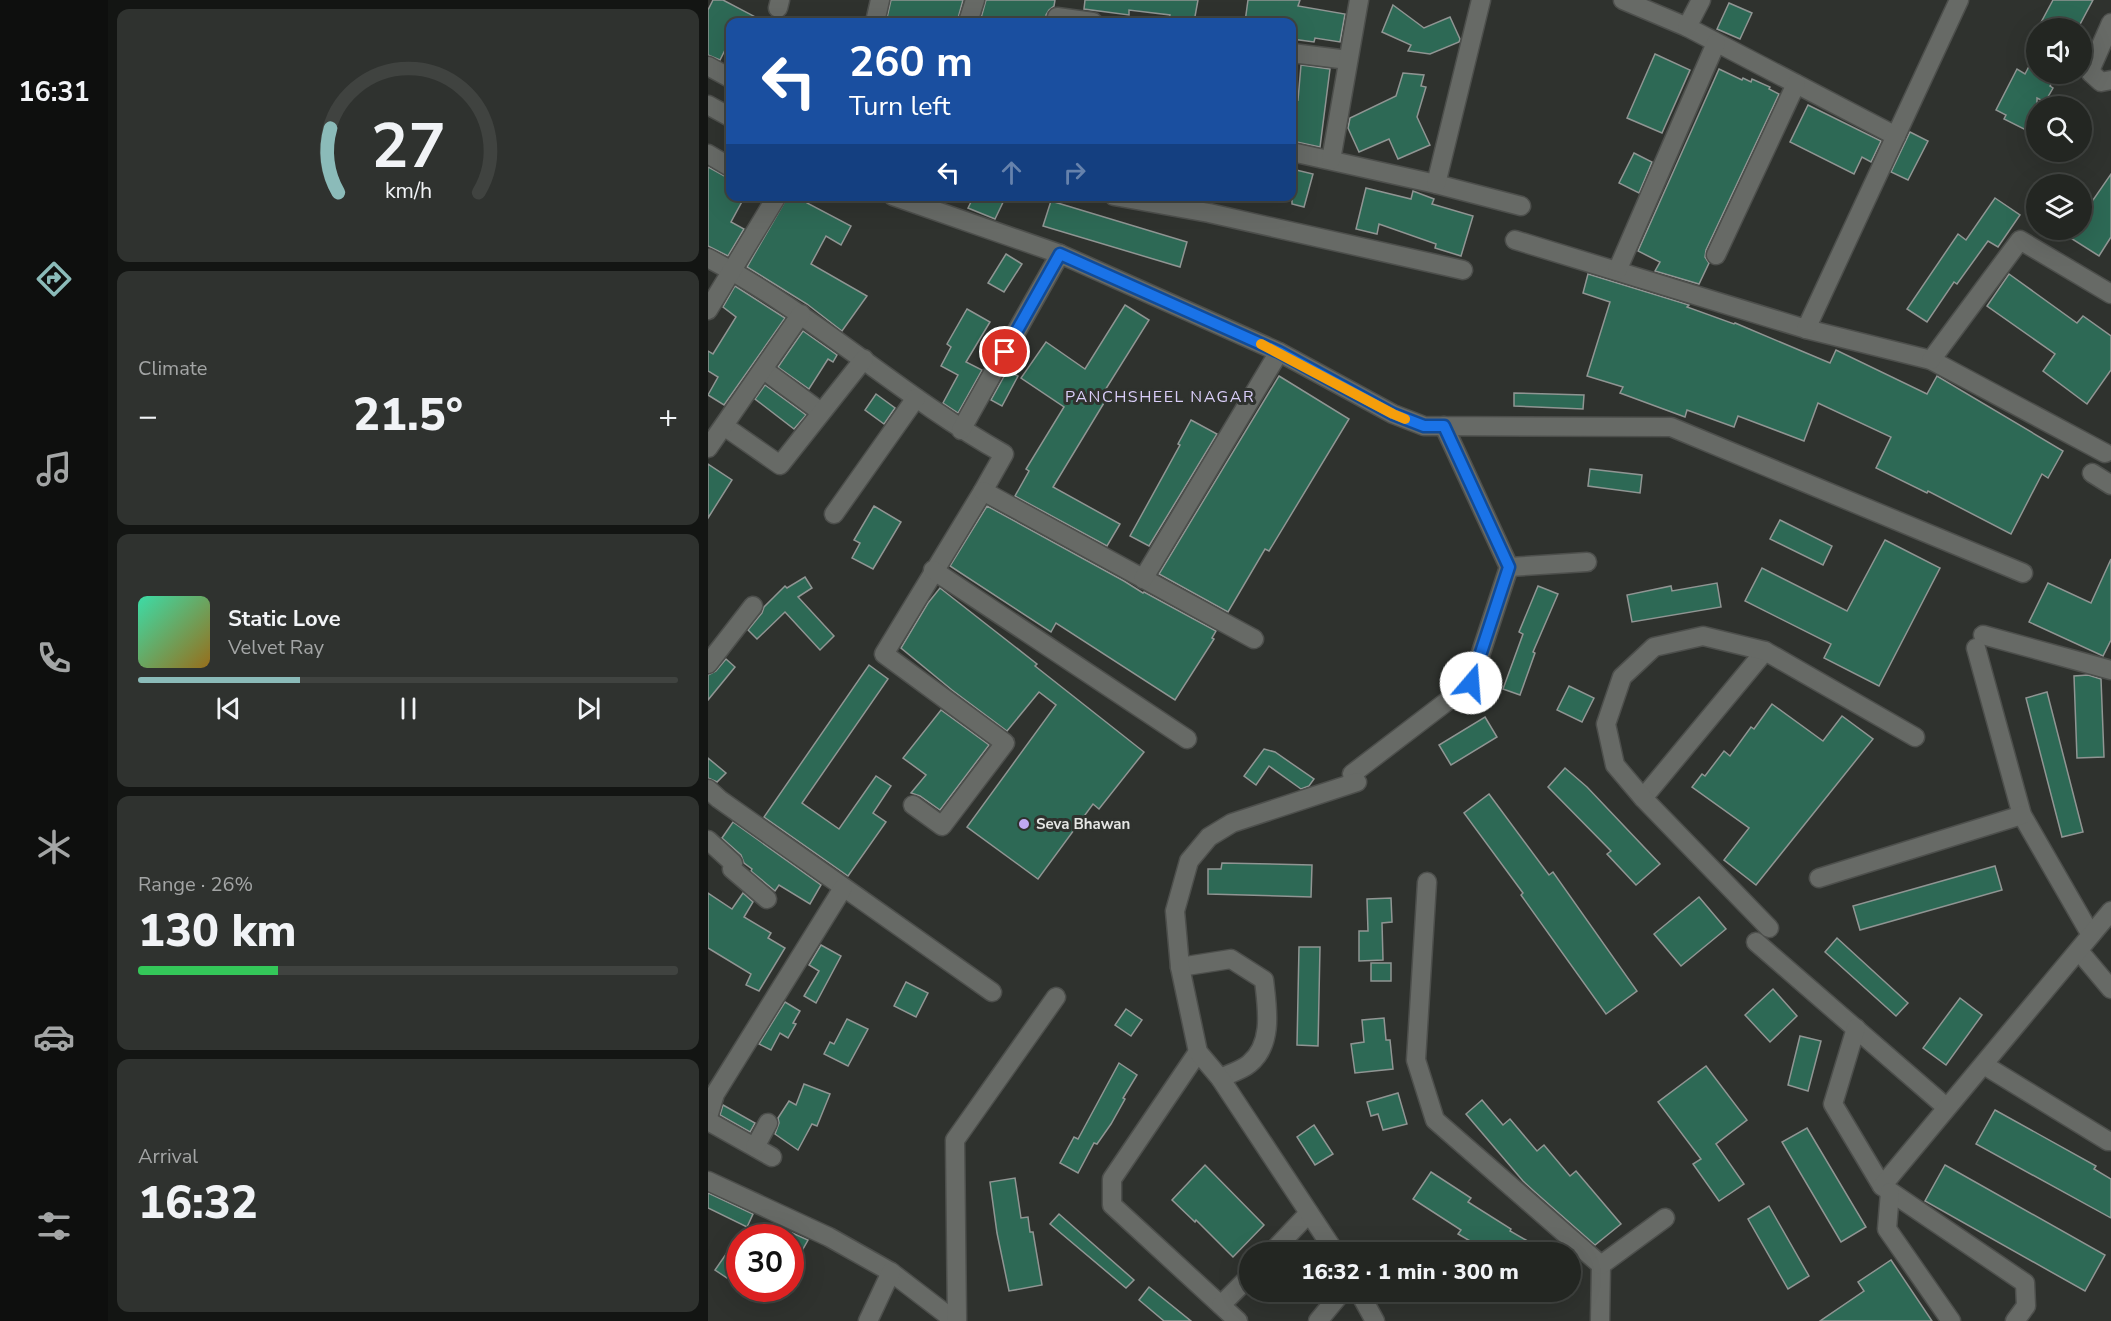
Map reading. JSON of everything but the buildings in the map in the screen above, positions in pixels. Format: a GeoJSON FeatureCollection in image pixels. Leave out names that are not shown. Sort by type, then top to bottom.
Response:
{"type":"FeatureCollection","features":[{"type":"Feature","properties":{"kind":"street"},"geometry":{"type":"LineString","coordinates":[[876,18],[880,0]]}},
{"type":"Feature","properties":{"kind":"street"},"geometry":{"type":"LineString","coordinates":[[969,18],[975,0]]}},
{"type":"Feature","properties":{"kind":"street"},"geometry":{"type":"LineString","coordinates":[[1331,160],[1359,0]]}},
{"type":"Feature","properties":{"kind":"street"},"geometry":{"type":"LineString","coordinates":[[1436,184],[1481,0]]}},
{"type":"Feature","properties":{"kind":"street"},"geometry":{"type":"LineString","coordinates":[[1623,0],[1686,27],[1896,136]]}},
{"type":"Feature","properties":{"kind":"street"},"geometry":{"type":"LineString","coordinates":[[1686,27],[1701,0]]}},
{"type":"Feature","properties":{"kind":"street"},"geometry":{"type":"LineString","coordinates":[[1806,330],[1959,0]]}},
{"type":"Feature","properties":{"kind":"street"},"geometry":{"type":"LineString","coordinates":[[1058,13],[1077,18]]}},
{"type":"Feature","properties":{"kind":"street"},"geometry":{"type":"LineString","coordinates":[[2111,23],[2091,73],[2101,82],[2111,80]]}},
{"type":"Feature","properties":{"kind":"street"},"geometry":{"type":"LineString","coordinates":[[1617,271],[1716,42]]}},
{"type":"Feature","properties":{"kind":"street"},"geometry":{"type":"LineString","coordinates":[[1296,54],[1348,60]]}},
{"type":"Feature","properties":{"kind":"street"},"geometry":{"type":"LineString","coordinates":[[708,66],[726,76]]}},
{"type":"Feature","properties":{"kind":"street"},"geometry":{"type":"LineString","coordinates":[[1716,255],[1796,84]]}},
{"type":"Feature","properties":{"kind":"street"},"geometry":{"type":"LineString","coordinates":[[708,105],[726,115]]}},
{"type":"Feature","properties":{"kind":"street"},"geometry":{"type":"LineString","coordinates":[[1296,153],[1436,184],[1521,206]]}},
{"type":"Feature","properties":{"kind":"street"},"geometry":{"type":"LineString","coordinates":[[708,154],[726,165]]}},
{"type":"Feature","properties":{"kind":"street"},"geometry":{"type":"LineString","coordinates":[[708,310],[774,201]]}},
{"type":"Feature","properties":{"kind":"street"},"geometry":{"type":"LineString","coordinates":[[908,201],[1060,254],[1279,352],[1393,414],[1424,426],[1671,427],[2023,573]]}},
{"type":"Feature","properties":{"kind":"street"},"geometry":{"type":"LineString","coordinates":[[1167,201],[1211,205],[1462,270]]}},
{"type":"Feature","properties":{"kind":"street"},"geometry":{"type":"LineString","coordinates":[[1515,240],[1806,330],[1931,360],[2105,453]]}},
{"type":"Feature","properties":{"kind":"street"},"geometry":{"type":"LineString","coordinates":[[1931,360],[2020,240],[2111,294]]}},
{"type":"Feature","properties":{"kind":"street"},"geometry":{"type":"LineString","coordinates":[[962,430],[1060,254]]}},
{"type":"Feature","properties":{"kind":"street"},"geometry":{"type":"LineString","coordinates":[[708,258],[801,314],[962,430],[1004,454],[884,654],[1005,743],[942,826],[913,805]]}},
{"type":"Feature","properties":{"kind":"street"},"geometry":{"type":"LineString","coordinates":[[708,448],[801,314]]}},
{"type":"Feature","properties":{"kind":"street"},"geometry":{"type":"LineString","coordinates":[[1143,579],[1279,352]]}},
{"type":"Feature","properties":{"kind":"street"},"geometry":{"type":"LineString","coordinates":[[724,426],[780,465],[864,359]]}},
{"type":"Feature","properties":{"kind":"street"},"geometry":{"type":"LineString","coordinates":[[764,370],[821,412]]}},
{"type":"Feature","properties":{"kind":"street"},"geometry":{"type":"LineString","coordinates":[[834,514],[916,398]]}},
{"type":"Feature","properties":{"kind":"street"},"geometry":{"type":"LineString","coordinates":[[1328,1242],[1220,1078],[1198,1052],[1180,968],[1175,911],[1189,861],[1209,837],[1232,823],[1354,778],[1471,683],[1509,567],[1444,426]]}},
{"type":"Feature","properties":{"kind":"street"},"geometry":{"type":"LineString","coordinates":[[2092,473],[2111,485]]}},
{"type":"Feature","properties":{"kind":"street"},"geometry":{"type":"LineString","coordinates":[[983,491],[1254,639]]}},
{"type":"Feature","properties":{"kind":"street"},"geometry":{"type":"LineString","coordinates":[[1509,567],[1587,562]]}},
{"type":"Feature","properties":{"kind":"street"},"geometry":{"type":"LineString","coordinates":[[933,570],[1187,739]]}},
{"type":"Feature","properties":{"kind":"street"},"geometry":{"type":"LineString","coordinates":[[708,664],[753,606]]}},
{"type":"Feature","properties":{"kind":"street"},"geometry":{"type":"LineString","coordinates":[[1768,928],[1642,798],[1615,765],[1606,724],[1622,677],[1654,647],[1703,636],[1765,651],[1915,737]]}},
{"type":"Feature","properties":{"kind":"street"},"geometry":{"type":"LineString","coordinates":[[2091,935],[2022,815],[1979,641],[2111,670]]}},
{"type":"Feature","properties":{"kind":"street"},"geometry":{"type":"LineString","coordinates":[[1642,798],[1765,651]]}},
{"type":"Feature","properties":{"kind":"street"},"geometry":{"type":"LineString","coordinates":[[712,800],[992,992]]}},
{"type":"Feature","properties":{"kind":"street"},"geometry":{"type":"LineString","coordinates":[[1819,878],[2022,815]]}},
{"type":"Feature","properties":{"kind":"street"},"geometry":{"type":"LineString","coordinates":[[708,840],[733,863],[732,869],[767,899]]}},
{"type":"Feature","properties":{"kind":"street"},"geometry":{"type":"LineString","coordinates":[[1427,882],[1416,1060],[1435,1120],[1601,1265],[1600,1321]]}},
{"type":"Feature","properties":{"kind":"street"},"geometry":{"type":"LineString","coordinates":[[772,1157],[708,1119],[715,1094],[843,888]]}},
{"type":"Feature","properties":{"kind":"street"},"geometry":{"type":"LineString","coordinates":[[1951,1321],[1887,1229],[1886,1189],[1946,1107],[1984,1065],[2111,911]]}},
{"type":"Feature","properties":{"kind":"street"},"geometry":{"type":"LineString","coordinates":[[1756,942],[1946,1107]]}},
{"type":"Feature","properties":{"kind":"street"},"geometry":{"type":"LineString","coordinates":[[2079,951],[2111,989]]}},
{"type":"Feature","properties":{"kind":"street"},"geometry":{"type":"LineString","coordinates":[[1180,968],[1231,959],[1264,980],[1268,1015],[1263,1046],[1249,1064],[1220,1078]]}},
{"type":"Feature","properties":{"kind":"street"},"geometry":{"type":"LineString","coordinates":[[956,1321],[955,1140],[1056,997]]}},
{"type":"Feature","properties":{"kind":"street"},"geometry":{"type":"LineString","coordinates":[[1856,1028],[1833,1104],[1886,1189],[2025,1283],[2026,1306],[2015,1321]]}},
{"type":"Feature","properties":{"kind":"street"},"geometry":{"type":"LineString","coordinates":[[1198,1052],[1112,1179],[1112,1204],[1238,1321]]}},
{"type":"Feature","properties":{"kind":"street"},"geometry":{"type":"LineString","coordinates":[[1984,1065],[2111,1141]]}},
{"type":"Feature","properties":{"kind":"street"},"geometry":{"type":"LineString","coordinates":[[755,1148],[768,1123]]}},
{"type":"Feature","properties":{"kind":"street"},"geometry":{"type":"LineString","coordinates":[[708,1181],[829,1237],[891,1272],[956,1321]]}},
{"type":"Feature","properties":{"kind":"street"},"geometry":{"type":"LineString","coordinates":[[1282,1242],[1309,1214]]}},
{"type":"Feature","properties":{"kind":"street"},"geometry":{"type":"LineString","coordinates":[[1601,1265],[1665,1218]]}},
{"type":"Feature","properties":{"kind":"street"},"geometry":{"type":"LineString","coordinates":[[868,1321],[891,1272]]}},
{"type":"Feature","properties":{"kind":"street"},"geometry":{"type":"LineString","coordinates":[[1221,1305],[1239,1287]]}},
{"type":"Feature","properties":{"kind":"street"},"geometry":{"type":"LineString","coordinates":[[1317,1321],[1333,1302]]}},
{"type":"Feature","properties":{"kind":"street"},"geometry":{"type":"LineString","coordinates":[[1365,1302],[1375,1321]]}},
{"type":"Feature","properties":{"kind":"slow traffic"},"geometry":{"type":"LineString","coordinates":[[1261,344],[1405,419]]}},
{"type":"Feature","properties":{"kind":"place","name":"Seva Bhawan"},"geometry":{"type":"Point","coordinates":[1024,824]}},
{"type":"Feature","properties":{"kind":"district","name":"PANCHSHEEL NAGAR"},"geometry":{"type":"Point","coordinates":[1160,397]}},
{"type":"Feature","properties":{"kind":"route"},"geometry":{"type":"LineString","coordinates":[[1005,352],[1060,254],[1279,352],[1393,414],[1424,426],[1444,426],[1509,567],[1471,683]]}}]}
